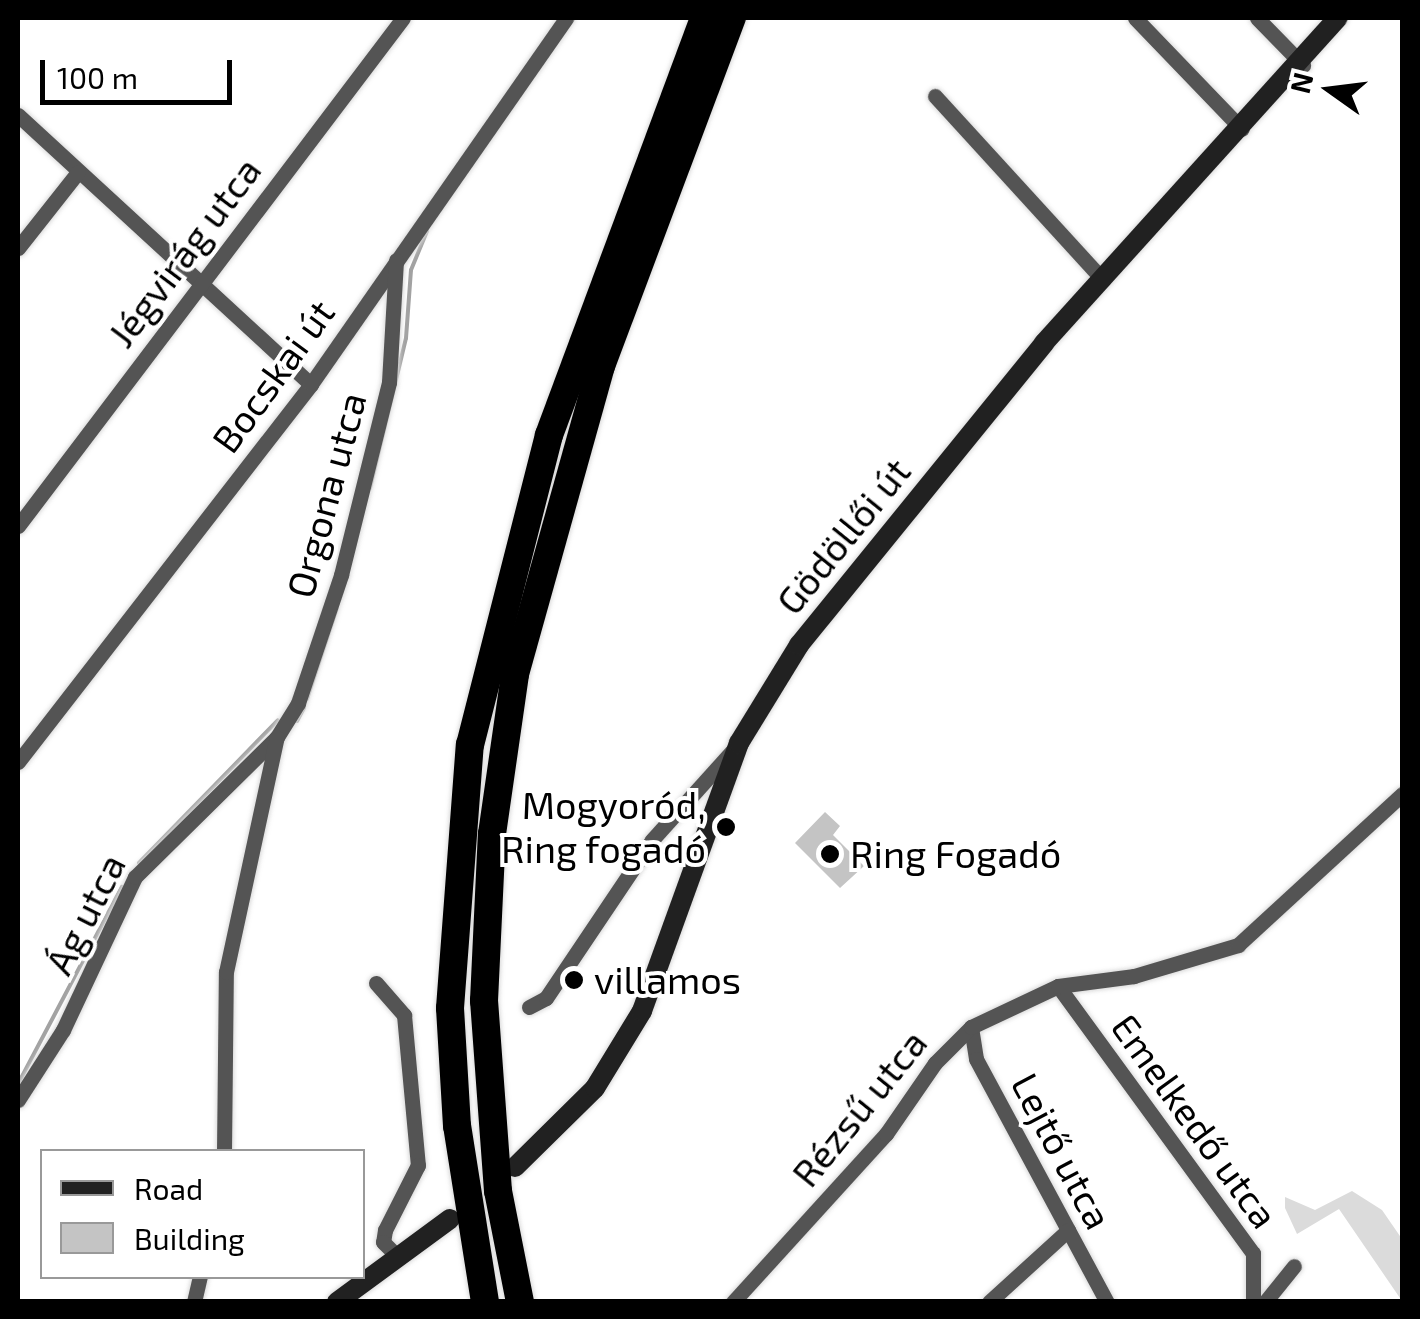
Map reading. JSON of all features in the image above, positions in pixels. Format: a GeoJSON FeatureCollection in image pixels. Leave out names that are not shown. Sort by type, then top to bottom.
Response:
{"type":"FeatureCollection","features":[{"type":"Feature","properties":{"kind":"highway"},"geometry":{"type":"LineString","coordinates":[[485,1302],[464,1187],[450,1008],[470,745],[549,435],[704,18]]}},
{"type":"Feature","properties":{"kind":"highway"},"geometry":{"type":"LineString","coordinates":[[520,1302],[498,1191],[484,1000],[492,834],[512,694],[590,400],[732,18]]}},
{"type":"Feature","properties":{"kind":"main road","name":"Gödöllői út"},"geometry":{"type":"LineString","coordinates":[[516,1167],[595,1088],[642,1012],[739,743],[800,645],[1103,280],[1302,65],[1338,18]]}},
{"type":"Feature","properties":{"kind":"main road"},"geometry":{"type":"LineString","coordinates":[[365,1279],[395,1254],[450,1219]]}},
{"type":"Feature","properties":{"kind":"main road"},"geometry":{"type":"LineString","coordinates":[[337,1302],[365,1279]]}},
{"type":"Feature","properties":{"kind":"street","name":"Jégvirág utca"},"geometry":{"type":"LineString","coordinates":[[18,526],[403,18]]}},
{"type":"Feature","properties":{"kind":"street"},"geometry":{"type":"LineString","coordinates":[[1135,18],[1242,130]]}},
{"type":"Feature","properties":{"kind":"street"},"geometry":{"type":"LineString","coordinates":[[1258,18],[1302,65]]}},
{"type":"Feature","properties":{"kind":"street","name":"Bocskai út"},"geometry":{"type":"LineString","coordinates":[[18,762],[312,384],[560,19]]}},
{"type":"Feature","properties":{"kind":"street"},"geometry":{"type":"LineString","coordinates":[[934,96],[1103,280]]}},
{"type":"Feature","properties":{"kind":"street"},"geometry":{"type":"LineString","coordinates":[[18,115],[312,384]]}},
{"type":"Feature","properties":{"kind":"street"},"geometry":{"type":"LineString","coordinates":[[18,248],[78,172]]}},
{"type":"Feature","properties":{"kind":"street","name":"Orgona utca"},"geometry":{"type":"LineString","coordinates":[[277,737],[318,649],[389,382],[396,260]]}},
{"type":"Feature","properties":{"kind":"street"},"geometry":{"type":"LineString","coordinates":[[224,1149],[226,972],[277,737]]}},
{"type":"Feature","properties":{"kind":"street","name":"Ág utca"},"geometry":{"type":"LineString","coordinates":[[18,1100],[62,1030],[135,877],[277,737]]}},
{"type":"Feature","properties":{"kind":"street"},"geometry":{"type":"LineString","coordinates":[[529,1006],[546,998],[652,840],[739,743]]}},
{"type":"Feature","properties":{"kind":"street","name":"Rézsű utca"},"geometry":{"type":"LineString","coordinates":[[732,1302],[886,1134],[935,1063],[971,1027],[1058,986],[1134,976],[1238,946],[1402,794]]}},
{"type":"Feature","properties":{"kind":"street"},"geometry":{"type":"LineString","coordinates":[[376,983],[404,1015],[418,1165],[385,1230],[383,1242],[395,1254]]}},
{"type":"Feature","properties":{"kind":"street","name":"Emelkedő utca"},"geometry":{"type":"LineString","coordinates":[[1058,986],[1253,1253],[1253,1302]]}},
{"type":"Feature","properties":{"kind":"street","name":"Lejtő utca"},"geometry":{"type":"LineString","coordinates":[[971,1027],[976,1059],[1107,1302]]}},
{"type":"Feature","properties":{"kind":"street"},"geometry":{"type":"LineString","coordinates":[[990,1302],[1068,1230]]}},
{"type":"Feature","properties":{"kind":"street"},"geometry":{"type":"LineString","coordinates":[[1265,1302],[1294,1266]]}},
{"type":"Feature","properties":{"kind":"shaded area"},"geometry":{"type":"Polygon","coordinates":[[[1352,1191],[1382,1210],[1402,1239],[1402,1301],[1339,1209],[1297,1234],[1285,1208],[1285,1197],[1315,1210],[1352,1191]]]}},
{"type":"Feature","properties":{"kind":"building","name":"Ring Fogadó"},"geometry":{"type":"Polygon","coordinates":[[[825,812],[840,826],[833,835],[864,866],[840,888],[795,843],[825,812]]]}},
{"type":"Feature","properties":{"kind":"waterway"},"geometry":{"type":"LineString","coordinates":[[370,488],[406,338],[411,270],[427,231]]}},
{"type":"Feature","properties":{"kind":"waterway"},"geometry":{"type":"LineString","coordinates":[[307,699],[337,608]]}},
{"type":"Feature","properties":{"kind":"waterway"},"geometry":{"type":"LineString","coordinates":[[297,721],[304,708]]}},
{"type":"Feature","properties":{"kind":"waterway"},"geometry":{"type":"LineString","coordinates":[[139,863],[278,720]]}},
{"type":"Feature","properties":{"kind":"waterway"},"geometry":{"type":"LineString","coordinates":[[18,1084],[122,887]]}},
{"type":"Feature","properties":{"kind":"place","name":"Mogyoród, Ring fogadó"},"geometry":{"type":"Point","coordinates":[726,827]}},
{"type":"Feature","properties":{"kind":"place","name":"Ring Fogadó"},"geometry":{"type":"Point","coordinates":[830,854]}},
{"type":"Feature","properties":{"kind":"place","name":"villamos"},"geometry":{"type":"Point","coordinates":[574,980]}}]}
